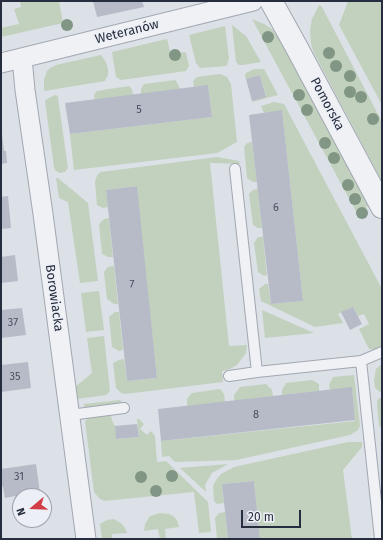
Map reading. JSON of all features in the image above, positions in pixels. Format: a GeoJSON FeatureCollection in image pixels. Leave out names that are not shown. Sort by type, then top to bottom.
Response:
{"type":"FeatureCollection","features":[{"type":"Feature","properties":{"kind":"street","name":"Weteranów"},"geometry":{"type":"LineString","coordinates":[[1,63],[253,1]]}},
{"type":"Feature","properties":{"kind":"street","name":"Pomorska"},"geometry":{"type":"LineString","coordinates":[[271,1],[382,207]]}},
{"type":"Feature","properties":{"kind":"street","name":"Borowiacka"},"geometry":{"type":"LineString","coordinates":[[22,58],[25,90],[86,539]]}},
{"type":"Feature","properties":{"kind":"lane"},"geometry":{"type":"LineString","coordinates":[[235,169],[257,372]]}},
{"type":"Feature","properties":{"kind":"lane"},"geometry":{"type":"LineString","coordinates":[[229,376],[361,361],[382,352]]}},
{"type":"Feature","properties":{"kind":"lane"},"geometry":{"type":"LineString","coordinates":[[361,361],[380,539]]}},
{"type":"Feature","properties":{"kind":"lane"},"geometry":{"type":"LineString","coordinates":[[70,415],[124,408]]}},
{"type":"Feature","properties":{"kind":"green space"},"geometry":{"type":"Polygon","coordinates":[[[20,1],[59,1],[63,23],[1,37],[1,28],[19,24],[14,9],[21,7],[20,1]]]}},
{"type":"Feature","properties":{"kind":"green space"},"geometry":{"type":"Polygon","coordinates":[[[348,1],[382,1],[382,105],[339,25],[348,1]]]}},
{"type":"Feature","properties":{"kind":"green space"},"geometry":{"type":"Polygon","coordinates":[[[319,5],[322,7],[382,122],[382,182],[314,53],[311,44],[310,30],[312,19],[319,5]]]}},
{"type":"Feature","properties":{"kind":"green space"},"geometry":{"type":"Polygon","coordinates":[[[252,19],[272,29],[278,37],[369,204],[359,217],[252,19]]]}},
{"type":"Feature","properties":{"kind":"green space"},"geometry":{"type":"Polygon","coordinates":[[[232,25],[246,36],[261,62],[239,65],[236,62],[232,25]]]}},
{"type":"Feature","properties":{"kind":"green space"},"geometry":{"type":"Polygon","coordinates":[[[225,26],[229,58],[227,66],[200,68],[196,63],[189,35],[225,26]]]}},
{"type":"Feature","properties":{"kind":"green space"},"geometry":{"type":"Polygon","coordinates":[[[167,39],[171,55],[184,52],[186,53],[189,66],[186,71],[121,80],[116,77],[112,52],[167,39]]]}},
{"type":"Feature","properties":{"kind":"green space"},"geometry":{"type":"Polygon","coordinates":[[[101,55],[106,62],[108,69],[108,75],[105,81],[44,91],[44,80],[47,71],[50,68],[56,65],[101,55]]]}},
{"type":"Feature","properties":{"kind":"green space"},"geometry":{"type":"Polygon","coordinates":[[[254,69],[264,69],[278,95],[252,102],[266,96],[260,75],[246,79],[246,73],[254,69]]]}},
{"type":"Feature","properties":{"kind":"green space"},"geometry":{"type":"Polygon","coordinates":[[[220,74],[227,77],[231,84],[237,142],[217,153],[74,170],[70,134],[212,117],[208,86],[194,87],[193,81],[197,77],[220,74]]]}},
{"type":"Feature","properties":{"kind":"green space"},"geometry":{"type":"Polygon","coordinates":[[[175,80],[180,89],[141,94],[141,89],[144,84],[175,80]]]}},
{"type":"Feature","properties":{"kind":"green space"},"geometry":{"type":"Polygon","coordinates":[[[129,86],[132,89],[133,95],[95,100],[94,95],[97,91],[129,86]]]}},
{"type":"Feature","properties":{"kind":"green space"},"geometry":{"type":"Polygon","coordinates":[[[55,95],[58,96],[68,168],[65,172],[59,173],[54,167],[45,101],[55,95]]]}},
{"type":"Feature","properties":{"kind":"green space"},"geometry":{"type":"Polygon","coordinates":[[[274,102],[284,104],[382,289],[382,346],[375,349],[369,349],[359,329],[369,324],[364,314],[358,316],[353,307],[338,314],[343,323],[315,327],[261,301],[259,289],[265,284],[268,284],[271,304],[303,301],[282,111],[264,113],[261,106],[274,102]]]}},
{"type":"Feature","properties":{"kind":"green space"},"geometry":{"type":"Polygon","coordinates":[[[252,142],[257,182],[253,182],[247,178],[244,147],[247,143],[252,142]]]}},
{"type":"Feature","properties":{"kind":"green space"},"geometry":{"type":"Polygon","coordinates":[[[217,157],[239,161],[240,164],[210,163],[229,346],[247,345],[246,353],[237,365],[222,371],[223,382],[125,394],[121,393],[116,388],[113,363],[119,360],[124,359],[127,381],[157,378],[136,186],[106,190],[108,207],[103,208],[97,205],[96,178],[101,172],[217,157]]]}},
{"type":"Feature","properties":{"kind":"green space"},"geometry":{"type":"Polygon","coordinates":[[[56,178],[58,178],[88,203],[98,281],[80,283],[68,202],[59,198],[56,178]]]}},
{"type":"Feature","properties":{"kind":"green space"},"geometry":{"type":"Polygon","coordinates":[[[258,189],[262,228],[258,228],[253,225],[249,194],[253,190],[258,189]]]}},
{"type":"Feature","properties":{"kind":"green space"},"geometry":{"type":"Polygon","coordinates":[[[109,218],[113,257],[108,257],[102,254],[99,224],[104,219],[109,218]]]}},
{"type":"Feature","properties":{"kind":"green space"},"geometry":{"type":"Polygon","coordinates":[[[258,237],[263,237],[267,275],[264,276],[258,272],[254,243],[258,237]]]}},
{"type":"Feature","properties":{"kind":"green space"},"geometry":{"type":"Polygon","coordinates":[[[114,266],[118,304],[114,304],[107,299],[104,272],[108,267],[114,266]]]}},
{"type":"Feature","properties":{"kind":"green space"},"geometry":{"type":"Polygon","coordinates":[[[99,291],[104,330],[86,332],[81,293],[99,291]]]}},
{"type":"Feature","properties":{"kind":"green space"},"geometry":{"type":"Polygon","coordinates":[[[262,310],[314,333],[265,338],[262,310]]]}},
{"type":"Feature","properties":{"kind":"green space"},"geometry":{"type":"Polygon","coordinates":[[[115,312],[119,312],[123,350],[119,351],[112,347],[109,317],[115,312]]]}},
{"type":"Feature","properties":{"kind":"green space"},"geometry":{"type":"Polygon","coordinates":[[[104,336],[110,391],[106,395],[77,399],[75,387],[92,373],[87,338],[104,336]]]}},
{"type":"Feature","properties":{"kind":"green space"},"geometry":{"type":"Polygon","coordinates":[[[382,364],[382,392],[380,392],[375,388],[374,380],[376,369],[382,364]]]}},
{"type":"Feature","properties":{"kind":"green space"},"geometry":{"type":"Polygon","coordinates":[[[354,375],[360,426],[358,430],[350,435],[236,460],[175,462],[169,456],[162,457],[161,441],[355,421],[352,388],[330,390],[329,385],[333,377],[354,375]]]}},
{"type":"Feature","properties":{"kind":"green space"},"geometry":{"type":"Polygon","coordinates":[[[312,380],[319,384],[319,391],[282,395],[282,390],[286,383],[312,380]]]}},
{"type":"Feature","properties":{"kind":"green space"},"geometry":{"type":"Polygon","coordinates":[[[266,384],[272,390],[273,396],[234,401],[234,395],[240,387],[266,384]]]}},
{"type":"Feature","properties":{"kind":"green space"},"geometry":{"type":"Polygon","coordinates":[[[220,389],[224,394],[225,402],[187,406],[187,399],[192,393],[220,389]]]}},
{"type":"Feature","properties":{"kind":"green space"},"geometry":{"type":"Polygon","coordinates":[[[382,397],[382,428],[379,426],[377,400],[382,397]]]}},
{"type":"Feature","properties":{"kind":"green space"},"geometry":{"type":"Polygon","coordinates":[[[120,400],[123,404],[84,409],[84,404],[120,400]]]}},
{"type":"Feature","properties":{"kind":"green space"},"geometry":{"type":"Polygon","coordinates":[[[111,415],[115,426],[117,439],[139,437],[137,419],[144,424],[140,429],[147,435],[151,431],[155,436],[157,462],[166,461],[208,502],[211,532],[199,533],[194,492],[104,501],[99,498],[94,492],[85,421],[89,418],[111,415]]]}},
{"type":"Feature","properties":{"kind":"green space"},"geometry":{"type":"Polygon","coordinates":[[[348,442],[362,442],[362,447],[343,470],[352,539],[260,539],[254,481],[222,484],[224,503],[217,504],[214,501],[213,486],[216,480],[221,474],[234,467],[348,442]]]}},
{"type":"Feature","properties":{"kind":"green space"},"geometry":{"type":"Polygon","coordinates":[[[228,464],[212,473],[205,485],[206,492],[180,468],[228,464]]]}},
{"type":"Feature","properties":{"kind":"green space"},"geometry":{"type":"Polygon","coordinates":[[[225,512],[228,539],[217,539],[215,518],[219,513],[225,512]]]}},
{"type":"Feature","properties":{"kind":"green space"},"geometry":{"type":"Polygon","coordinates":[[[160,513],[173,516],[177,520],[179,527],[165,529],[166,539],[160,539],[158,529],[144,531],[145,524],[150,516],[160,513]]]}},
{"type":"Feature","properties":{"kind":"green space"},"geometry":{"type":"Polygon","coordinates":[[[114,519],[122,524],[127,533],[112,534],[112,539],[102,539],[100,524],[107,520],[114,519]]]}},
{"type":"Feature","properties":{"kind":"building"},"geometry":{"type":"Polygon","coordinates":[[[93,1],[142,1],[144,7],[97,17],[93,1]]]}},
{"type":"Feature","properties":{"kind":"building"},"geometry":{"type":"Polygon","coordinates":[[[260,75],[266,97],[252,101],[246,79],[260,75]]]}},
{"type":"Feature","properties":{"kind":"building"},"geometry":{"type":"Polygon","coordinates":[[[208,85],[212,117],[70,134],[65,103],[208,85]]]}},
{"type":"Feature","properties":{"kind":"building"},"geometry":{"type":"Polygon","coordinates":[[[282,110],[303,301],[271,304],[249,115],[282,110]]]}},
{"type":"Feature","properties":{"kind":"building"},"geometry":{"type":"Polygon","coordinates":[[[1,135],[4,151],[6,151],[7,163],[1,164],[1,135]]]}},
{"type":"Feature","properties":{"kind":"building"},"geometry":{"type":"Polygon","coordinates":[[[137,186],[157,378],[127,381],[106,190],[137,186]]]}},
{"type":"Feature","properties":{"kind":"building"},"geometry":{"type":"Polygon","coordinates":[[[8,196],[11,228],[1,229],[1,197],[8,196]]]}},
{"type":"Feature","properties":{"kind":"building"},"geometry":{"type":"Polygon","coordinates":[[[15,255],[18,281],[1,283],[1,257],[15,255]]]}},
{"type":"Feature","properties":{"kind":"building"},"geometry":{"type":"Polygon","coordinates":[[[353,307],[362,324],[350,330],[341,312],[353,307]]]}},
{"type":"Feature","properties":{"kind":"building"},"geometry":{"type":"Polygon","coordinates":[[[22,308],[26,335],[1,338],[1,310],[22,308]]]}},
{"type":"Feature","properties":{"kind":"building"},"geometry":{"type":"Polygon","coordinates":[[[28,362],[31,388],[1,392],[1,365],[28,362]]]}},
{"type":"Feature","properties":{"kind":"building"},"geometry":{"type":"Polygon","coordinates":[[[352,387],[355,420],[161,441],[158,409],[352,387]]]}},
{"type":"Feature","properties":{"kind":"building"},"geometry":{"type":"Polygon","coordinates":[[[137,424],[139,437],[116,439],[115,426],[137,424]]]}},
{"type":"Feature","properties":{"kind":"building"},"geometry":{"type":"Polygon","coordinates":[[[36,464],[39,488],[12,488],[12,497],[5,498],[3,487],[1,485],[1,469],[36,464]]]}},
{"type":"Feature","properties":{"kind":"building"},"geometry":{"type":"Polygon","coordinates":[[[254,481],[260,539],[228,539],[222,484],[254,481]]]}}]}
